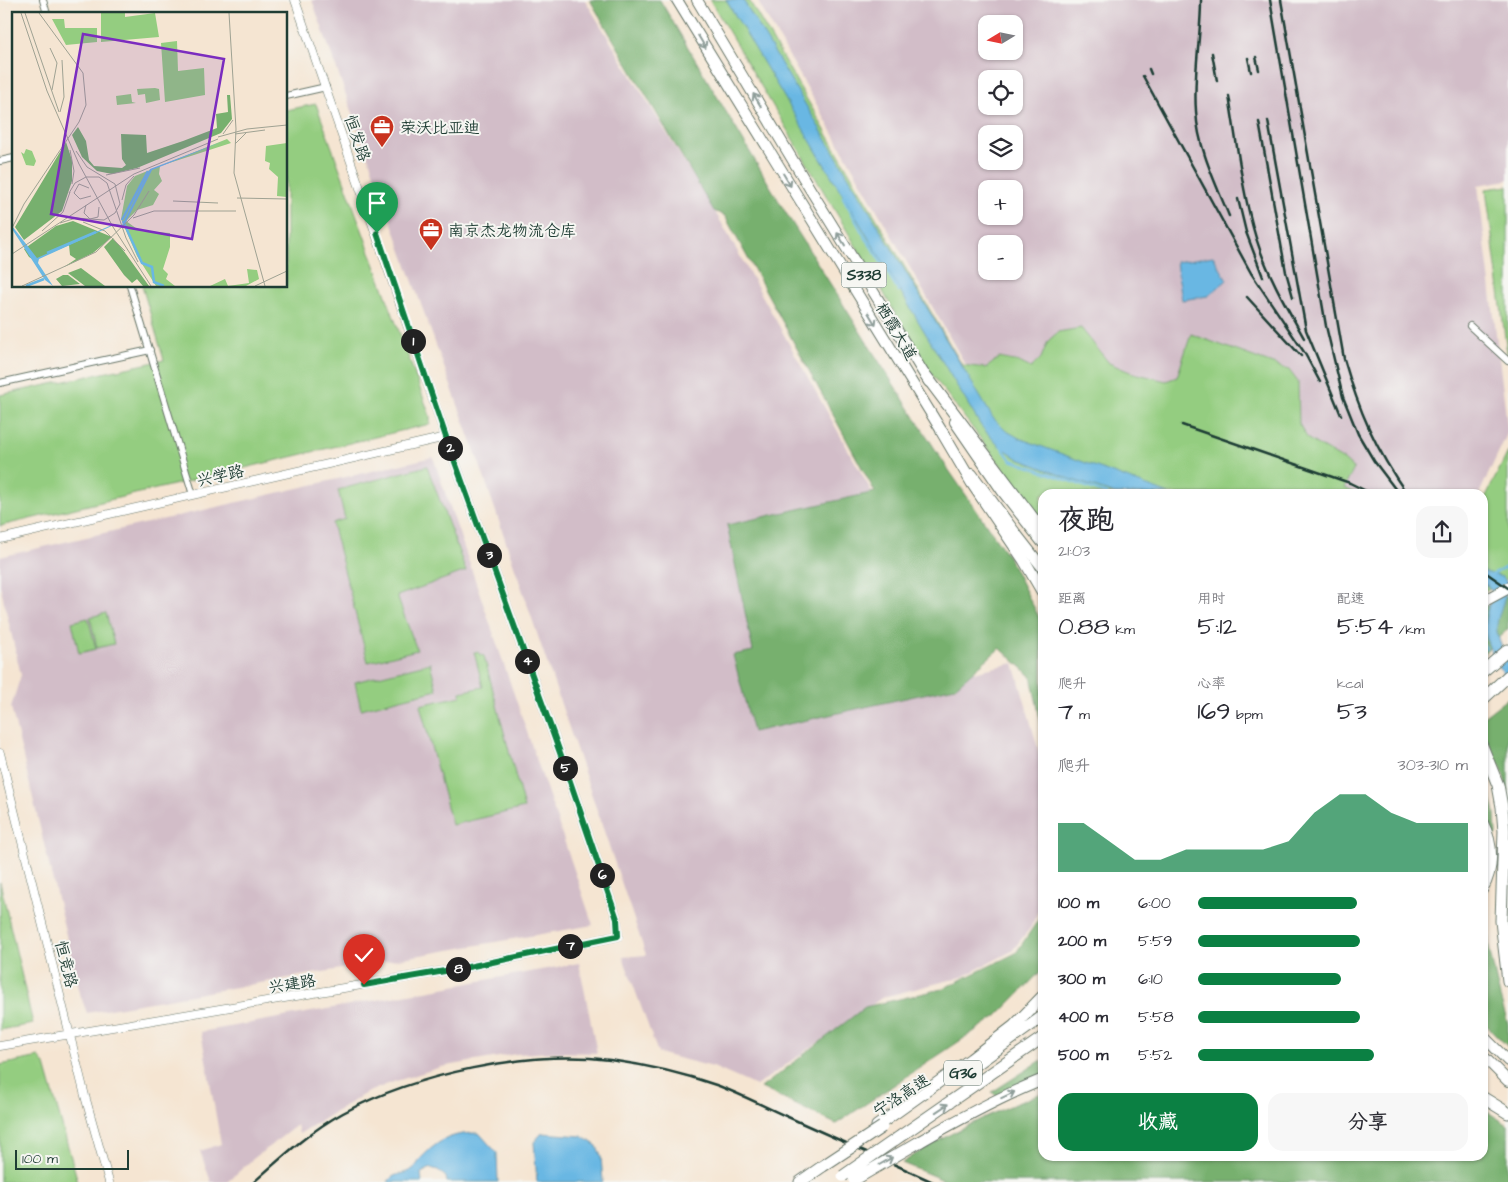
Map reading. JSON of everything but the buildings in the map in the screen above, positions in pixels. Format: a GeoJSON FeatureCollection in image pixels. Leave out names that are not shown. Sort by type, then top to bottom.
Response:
{"type":"FeatureCollection","features":[{"type":"Feature","properties":{"kind":"highway","name":"栖霞大道"},"geometry":{"type":"LineString","coordinates":[[677,0],[942,432],[1038,561]]}},
{"type":"Feature","properties":{"kind":"highway","name":"栖霞大道"},"geometry":{"type":"LineString","coordinates":[[697,0],[810,189],[979,460],[1038,537]]}},
{"type":"Feature","properties":{"kind":"highway"},"geometry":{"type":"LineString","coordinates":[[926,376],[1038,525]]}},
{"type":"Feature","properties":{"kind":"highway"},"geometry":{"type":"LineString","coordinates":[[942,432],[972,483],[1024,560],[1038,585]]}},
{"type":"Feature","properties":{"kind":"highway"},"geometry":{"type":"LineString","coordinates":[[1488,599],[1508,588]]}},
{"type":"Feature","properties":{"kind":"highway"},"geometry":{"type":"LineString","coordinates":[[1488,667],[1508,650]]}},
{"type":"Feature","properties":{"kind":"highway"},"geometry":{"type":"LineString","coordinates":[[1488,690],[1508,675]]}},
{"type":"Feature","properties":{"kind":"highway"},"geometry":{"type":"LineString","coordinates":[[1488,694],[1508,675]]}},
{"type":"Feature","properties":{"kind":"highway"},"geometry":{"type":"LineString","coordinates":[[1488,761],[1498,785],[1502,807],[1504,831],[1502,940],[1508,981]]}},
{"type":"Feature","properties":{"kind":"highway"},"geometry":{"type":"LineString","coordinates":[[1488,838],[1491,861],[1488,877]]}},
{"type":"Feature","properties":{"kind":"highway"},"geometry":{"type":"LineString","coordinates":[[879,1126],[1014,1026],[1038,1001]]}},
{"type":"Feature","properties":{"kind":"highway","name":"宁洛高速"},"geometry":{"type":"LineString","coordinates":[[798,1182],[879,1126],[977,1064],[1038,1019]]}},
{"type":"Feature","properties":{"kind":"highway","name":"宁洛高速"},"geometry":{"type":"LineString","coordinates":[[845,1180],[902,1135],[1038,1041]]}},
{"type":"Feature","properties":{"kind":"highway"},"geometry":{"type":"LineString","coordinates":[[1488,1041],[1508,1061]]}},
{"type":"Feature","properties":{"kind":"highway"},"geometry":{"type":"LineString","coordinates":[[1488,1061],[1508,1081]]}},
{"type":"Feature","properties":{"kind":"highway"},"geometry":{"type":"LineString","coordinates":[[845,1180],[919,1142],[967,1114],[1038,1082]]}},
{"type":"Feature","properties":{"kind":"highway"},"geometry":{"type":"LineString","coordinates":[[1488,1100],[1508,1112]]}},
{"type":"Feature","properties":{"kind":"street","name":"恒发路"},"geometry":{"type":"LineString","coordinates":[[295,0],[446,437],[566,770],[617,919],[618,936]]}},
{"type":"Feature","properties":{"kind":"street"},"geometry":{"type":"LineString","coordinates":[[288,96],[326,87]]}},
{"type":"Feature","properties":{"kind":"street"},"geometry":{"type":"LineString","coordinates":[[131,288],[193,495]]}},
{"type":"Feature","properties":{"kind":"street"},"geometry":{"type":"LineString","coordinates":[[1470,326],[1508,361]]}},
{"type":"Feature","properties":{"kind":"street"},"geometry":{"type":"LineString","coordinates":[[0,383],[150,350]]}},
{"type":"Feature","properties":{"kind":"street","name":"兴学路"},"geometry":{"type":"LineString","coordinates":[[0,539],[446,437]]}},
{"type":"Feature","properties":{"kind":"street","name":"恒竞路"},"geometry":{"type":"LineString","coordinates":[[0,753],[85,1096],[109,1182]]}},
{"type":"Feature","properties":{"kind":"street","name":"兴建路"},"geometry":{"type":"LineString","coordinates":[[0,1046],[468,967],[618,936]]}},
{"type":"Feature","properties":{"kind":"shaded area"},"geometry":{"type":"Polygon","coordinates":[[[312,0],[585,0],[721,222],[950,632],[960,675],[1014,663],[1038,749],[1038,911],[1031,927],[1012,951],[962,977],[883,997],[756,1086],[713,1067],[658,1053],[623,957],[646,955],[480,465],[312,0]]]}},
{"type":"Feature","properties":{"kind":"shaded area"},"geometry":{"type":"Polygon","coordinates":[[[757,0],[1508,0],[1508,180],[1478,185],[1508,432],[1481,489],[1323,489],[965,364],[757,0]]]}},
{"type":"Feature","properties":{"kind":"shaded area"},"geometry":{"type":"Polygon","coordinates":[[[433,457],[593,925],[87,1013],[81,997],[11,707],[21,675],[0,585],[0,557],[433,457]]]}},
{"type":"Feature","properties":{"kind":"shaded area"},"geometry":{"type":"Polygon","coordinates":[[[579,963],[597,1053],[552,1052],[516,1054],[441,1067],[393,1082],[366,1093],[299,1134],[297,1125],[227,1182],[211,1182],[200,1151],[221,1144],[201,1032],[579,963]]]}},
{"type":"Feature","properties":{"kind":"green space"},"geometry":{"type":"Polygon","coordinates":[[[590,0],[660,0],[786,213],[873,352],[946,466],[1008,556],[1038,615],[1038,709],[1031,676],[1000,648],[955,687],[753,732],[733,655],[753,651],[727,525],[875,492],[725,216],[714,211],[590,0]]]}},
{"type":"Feature","properties":{"kind":"green space"},"geometry":{"type":"Polygon","coordinates":[[[710,0],[749,0],[962,365],[986,368],[999,358],[1019,362],[1031,368],[1041,358],[1048,341],[1058,332],[1081,328],[1109,363],[1130,372],[1166,381],[1177,377],[1191,334],[1289,370],[1298,382],[1299,424],[1308,439],[1344,460],[1354,469],[1344,488],[1346,489],[1038,489],[1038,515],[921,360],[881,288],[710,0]]]}},
{"type":"Feature","properties":{"kind":"green space"},"geometry":{"type":"Polygon","coordinates":[[[316,104],[430,416],[430,424],[0,526],[0,395],[164,360],[143,288],[288,288],[288,110],[316,104]]]}},
{"type":"Feature","properties":{"kind":"green space"},"geometry":{"type":"Polygon","coordinates":[[[1508,186],[1508,361],[1486,189],[1508,186]]]}},
{"type":"Feature","properties":{"kind":"green space"},"geometry":{"type":"Polygon","coordinates":[[[1508,452],[1508,578],[1488,589],[1488,492],[1508,452]]]}},
{"type":"Feature","properties":{"kind":"green space"},"geometry":{"type":"Polygon","coordinates":[[[427,466],[466,571],[397,596],[417,650],[368,662],[332,523],[345,519],[338,490],[427,466]]]}},
{"type":"Feature","properties":{"kind":"green space"},"geometry":{"type":"Polygon","coordinates":[[[1505,596],[1508,598],[1508,629],[1488,649],[1488,605],[1505,596]]]}},
{"type":"Feature","properties":{"kind":"green space"},"geometry":{"type":"Polygon","coordinates":[[[106,613],[114,644],[97,648],[90,617],[106,613]]]}},
{"type":"Feature","properties":{"kind":"green space"},"geometry":{"type":"Polygon","coordinates":[[[88,618],[96,649],[79,653],[72,622],[88,618]]]}},
{"type":"Feature","properties":{"kind":"green space"},"geometry":{"type":"Polygon","coordinates":[[[474,652],[484,656],[524,808],[452,825],[420,705],[461,696],[461,692],[483,687],[474,652]]]}},
{"type":"Feature","properties":{"kind":"green space"},"geometry":{"type":"Polygon","coordinates":[[[430,663],[437,690],[361,709],[355,682],[430,663]]]}},
{"type":"Feature","properties":{"kind":"green space"},"geometry":{"type":"Polygon","coordinates":[[[1508,698],[1508,792],[1502,770],[1488,741],[1488,713],[1508,698]]]}},
{"type":"Feature","properties":{"kind":"green space"},"geometry":{"type":"Polygon","coordinates":[[[1488,789],[1495,813],[1496,835],[1491,836],[1488,822],[1488,789]]]}},
{"type":"Feature","properties":{"kind":"green space"},"geometry":{"type":"Polygon","coordinates":[[[0,882],[33,1024],[0,1030],[0,882]]]}},
{"type":"Feature","properties":{"kind":"green space"},"geometry":{"type":"Polygon","coordinates":[[[1038,920],[1038,974],[997,1016],[836,1124],[761,1088],[865,1007],[942,989],[1016,953],[1038,920]]]}},
{"type":"Feature","properties":{"kind":"green space"},"geometry":{"type":"Polygon","coordinates":[[[1488,933],[1489,948],[1508,1024],[1508,1047],[1488,1027],[1488,933]]]}},
{"type":"Feature","properties":{"kind":"green space"},"geometry":{"type":"Polygon","coordinates":[[[39,1057],[45,1065],[78,1182],[0,1182],[0,1065],[39,1057]]]}},
{"type":"Feature","properties":{"kind":"green space"},"geometry":{"type":"Polygon","coordinates":[[[1038,1063],[1038,1077],[996,1096],[992,1092],[1038,1063]]]}},
{"type":"Feature","properties":{"kind":"green space"},"geometry":{"type":"Polygon","coordinates":[[[1038,1095],[1038,1161],[1488,1161],[1488,1112],[1508,1125],[1508,1182],[948,1182],[902,1163],[935,1142],[1038,1095]]]}},
{"type":"Feature","properties":{"kind":"water"},"geometry":{"type":"Polygon","coordinates":[[[726,0],[743,0],[993,418],[1005,430],[1019,438],[1156,489],[1100,489],[1070,479],[1019,459],[997,444],[981,426],[726,0]]]}},
{"type":"Feature","properties":{"kind":"water"},"geometry":{"type":"Polygon","coordinates":[[[1213,256],[1227,280],[1208,296],[1182,300],[1176,262],[1213,256]]]}},
{"type":"Feature","properties":{"kind":"water"},"geometry":{"type":"Polygon","coordinates":[[[1488,573],[1502,577],[1507,582],[1506,595],[1500,613],[1497,632],[1508,661],[1508,681],[1488,644],[1488,609],[1493,593],[1488,586],[1488,573]]]}},
{"type":"Feature","properties":{"kind":"water"},"geometry":{"type":"Polygon","coordinates":[[[479,1133],[497,1153],[498,1182],[447,1182],[446,1177],[438,1170],[431,1168],[421,1173],[422,1182],[388,1182],[396,1175],[414,1168],[421,1158],[434,1146],[447,1138],[462,1134],[479,1133]]]}},
{"type":"Feature","properties":{"kind":"water"},"geometry":{"type":"Polygon","coordinates":[[[542,1133],[582,1136],[597,1146],[601,1157],[603,1182],[537,1182],[534,1142],[542,1133]]]}},
{"type":"Feature","properties":{"kind":"waterway"},"geometry":{"type":"LineString","coordinates":[[843,197],[899,291]]}},
{"type":"Feature","properties":{"kind":"waterway"},"geometry":{"type":"LineString","coordinates":[[1001,446],[1011,460],[1093,489]]}},
{"type":"Feature","properties":{"kind":"waterway"},"geometry":{"type":"LineString","coordinates":[[1492,575],[1508,566]]}},
{"type":"Feature","properties":{"kind":"railway"},"geometry":{"type":"LineString","coordinates":[[1201,0],[1195,97],[1197,125],[1208,165],[1229,216]]}},
{"type":"Feature","properties":{"kind":"railway"},"geometry":{"type":"LineString","coordinates":[[1270,0],[1326,326],[1343,397],[1358,434],[1374,461],[1395,489]]}},
{"type":"Feature","properties":{"kind":"railway"},"geometry":{"type":"LineString","coordinates":[[1281,0],[1344,359],[1362,413],[1377,446],[1404,489]]}},
{"type":"Feature","properties":{"kind":"railway"},"geometry":{"type":"LineString","coordinates":[[1212,53],[1217,81]]}},
{"type":"Feature","properties":{"kind":"railway"},"geometry":{"type":"LineString","coordinates":[[1256,57],[1259,70]]}},
{"type":"Feature","properties":{"kind":"railway"},"geometry":{"type":"LineString","coordinates":[[1248,58],[1251,72]]}},
{"type":"Feature","properties":{"kind":"railway"},"geometry":{"type":"LineString","coordinates":[[1149,69],[1151,74]]}},
{"type":"Feature","properties":{"kind":"railway"},"geometry":{"type":"LineString","coordinates":[[1143,76],[1251,273],[1304,352],[1320,382]]}},
{"type":"Feature","properties":{"kind":"railway"},"geometry":{"type":"LineString","coordinates":[[1229,96],[1243,185],[1260,251],[1271,277],[1304,338]]}},
{"type":"Feature","properties":{"kind":"railway"},"geometry":{"type":"LineString","coordinates":[[1268,121],[1306,330],[1341,415]]}},
{"type":"Feature","properties":{"kind":"railway"},"geometry":{"type":"LineString","coordinates":[[1259,122],[1286,272],[1293,297]]}},
{"type":"Feature","properties":{"kind":"railway"},"geometry":{"type":"LineString","coordinates":[[1238,199],[1246,232],[1263,277]]}},
{"type":"Feature","properties":{"kind":"railway"},"geometry":{"type":"LineString","coordinates":[[1247,297],[1301,356]]}},
{"type":"Feature","properties":{"kind":"railway"},"geometry":{"type":"LineString","coordinates":[[1182,425],[1350,483],[1362,489]]}},
{"type":"Feature","properties":{"kind":"railway"},"geometry":{"type":"LineString","coordinates":[[1488,574],[1508,588]]}},
{"type":"Feature","properties":{"kind":"railway"},"geometry":{"type":"LineString","coordinates":[[254,1182],[319,1128],[343,1113],[372,1099],[438,1076],[473,1068],[508,1062],[578,1058],[610,1060],[650,1067],[716,1085],[933,1182]]}},
{"type":"Feature","properties":{"kind":"place","name":"荣沃比亚迪"},"geometry":{"type":"Point","coordinates":[382,148]}},
{"type":"Feature","properties":{"kind":"place","name":"南京杰龙物流仓库"},"geometry":{"type":"Point","coordinates":[431,251]}},
{"type":"Feature","properties":{"kind":"route"},"geometry":{"type":"LineString","coordinates":[[364,985],[468,967],[618,936],[617,919],[563,761],[446,437],[377,233]]}}]}
